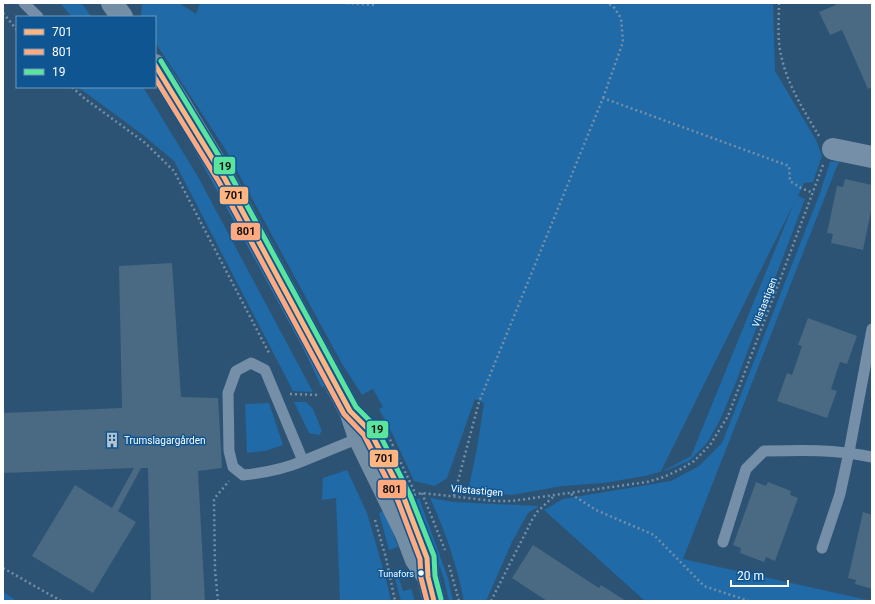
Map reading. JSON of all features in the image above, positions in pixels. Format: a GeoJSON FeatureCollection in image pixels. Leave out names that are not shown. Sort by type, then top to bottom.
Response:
{"type":"FeatureCollection","features":[{"type":"Feature","properties":{"kind":"main road"},"geometry":{"type":"LineString","coordinates":[[112,3],[121,16]]}},
{"type":"Feature","properties":{"kind":"main road"},"geometry":{"type":"LineString","coordinates":[[156,68],[180,104],[225,179],[350,411],[372,435],[416,560],[428,576],[434,601]]}},
{"type":"Feature","properties":{"kind":"street"},"geometry":{"type":"LineString","coordinates":[[826,149],[872,157]]}},
{"type":"Feature","properties":{"kind":"lane"},"geometry":{"type":"LineString","coordinates":[[24,3],[37,16]]}},
{"type":"Feature","properties":{"kind":"lane"},"geometry":{"type":"LineString","coordinates":[[822,548],[840,494],[872,330]]}},
{"type":"Feature","properties":{"kind":"lane"},"geometry":{"type":"LineString","coordinates":[[304,461],[265,370],[251,363],[236,371],[228,393],[229,451],[233,467],[243,475],[286,468],[372,435]]}},
{"type":"Feature","properties":{"kind":"lane"},"geometry":{"type":"LineString","coordinates":[[723,542],[746,469],[764,451],[825,450],[849,452],[872,457]]}},
{"type":"Feature","properties":{"kind":"path"},"geometry":{"type":"LineString","coordinates":[[347,3],[374,5],[376,3]]}},
{"type":"Feature","properties":{"kind":"path"},"geometry":{"type":"LineString","coordinates":[[454,496],[479,402],[603,98],[623,42],[622,18],[613,6],[606,3]]}},
{"type":"Feature","properties":{"kind":"path"},"geometry":{"type":"LineString","coordinates":[[779,3],[779,41],[783,62],[795,94],[826,149]]}},
{"type":"Feature","properties":{"kind":"path"},"geometry":{"type":"LineString","coordinates":[[3,13],[16,29]]}},
{"type":"Feature","properties":{"kind":"path"},"geometry":{"type":"LineString","coordinates":[[73,88],[84,98],[144,142],[174,171],[272,359]]}},
{"type":"Feature","properties":{"kind":"path"},"geometry":{"type":"LineString","coordinates":[[603,98],[789,166],[790,181],[813,193]]}},
{"type":"Feature","properties":{"kind":"path","name":"Vilstastigen"},"geometry":{"type":"LineString","coordinates":[[422,493],[495,501],[512,501],[632,485],[664,477],[680,470],[694,461],[710,445],[728,416],[813,193],[826,149]]}},
{"type":"Feature","properties":{"kind":"path"},"geometry":{"type":"LineString","coordinates":[[290,394],[321,395],[318,388]]}},
{"type":"Feature","properties":{"kind":"path"},"geometry":{"type":"LineString","coordinates":[[372,435],[415,494]]}},
{"type":"Feature","properties":{"kind":"path"},"geometry":{"type":"LineString","coordinates":[[218,601],[215,570],[214,499],[238,470]]}},
{"type":"Feature","properties":{"kind":"path"},"geometry":{"type":"LineString","coordinates":[[570,493],[596,510],[654,535],[704,586],[749,601]]}},
{"type":"Feature","properties":{"kind":"path"},"geometry":{"type":"LineString","coordinates":[[491,601],[532,520],[537,512],[554,496]]}},
{"type":"Feature","properties":{"kind":"path"},"geometry":{"type":"LineString","coordinates":[[374,518],[386,558],[395,601]]}},
{"type":"Feature","properties":{"kind":"path"},"geometry":{"type":"LineString","coordinates":[[3,568],[61,601]]}},
{"type":"Feature","properties":{"kind":"shaded area"},"geometry":{"type":"Polygon","coordinates":[[[60,3],[81,3],[91,16],[71,16],[60,3]]]}},
{"type":"Feature","properties":{"kind":"shaded area"},"geometry":{"type":"Polygon","coordinates":[[[142,3],[179,3],[196,14],[200,3],[773,3],[775,71],[816,140],[822,156],[813,182],[804,183],[798,196],[805,199],[736,382],[720,420],[707,443],[689,461],[662,471],[691,456],[794,203],[661,472],[603,483],[562,486],[512,495],[468,492],[484,403],[475,399],[447,478],[435,486],[414,481],[379,409],[383,407],[373,389],[362,395],[341,362],[224,147],[156,44],[156,16],[141,16],[142,3]]]}},
{"type":"Feature","properties":{"kind":"shaded area"},"geometry":{"type":"Polygon","coordinates":[[[79,88],[144,88],[197,175],[313,392],[293,391],[174,161],[143,135],[79,88]]]}},
{"type":"Feature","properties":{"kind":"shaded area"},"geometry":{"type":"Polygon","coordinates":[[[181,125],[193,140],[325,385],[322,388],[302,346],[181,125]]]}},
{"type":"Feature","properties":{"kind":"shaded area"},"geometry":{"type":"Polygon","coordinates":[[[839,161],[683,559],[872,601],[645,601],[544,510],[563,499],[671,481],[699,466],[722,443],[820,193],[830,162],[839,161]]]}},
{"type":"Feature","properties":{"kind":"shaded area"},"geometry":{"type":"Polygon","coordinates":[[[294,402],[306,402],[313,409],[322,431],[319,435],[309,433],[294,402]]]}},
{"type":"Feature","properties":{"kind":"shaded area"},"geometry":{"type":"Polygon","coordinates":[[[269,403],[283,445],[265,451],[247,453],[245,404],[269,403]]]}},
{"type":"Feature","properties":{"kind":"shaded area"},"geometry":{"type":"Polygon","coordinates":[[[347,470],[367,513],[391,601],[340,601],[336,498],[322,500],[323,478],[347,470]]]}},
{"type":"Feature","properties":{"kind":"shaded area"},"geometry":{"type":"Polygon","coordinates":[[[419,498],[448,578],[453,601],[449,601],[444,579],[416,500],[419,498]]]}},
{"type":"Feature","properties":{"kind":"shaded area"},"geometry":{"type":"Polygon","coordinates":[[[430,498],[454,502],[539,506],[528,513],[512,542],[486,601],[464,601],[450,548],[430,498]]]}},
{"type":"Feature","properties":{"kind":"shaded area"},"geometry":{"type":"Polygon","coordinates":[[[385,510],[398,547],[389,550],[379,513],[385,510]]]}},
{"type":"Feature","properties":{"kind":"shaded area"},"geometry":{"type":"Polygon","coordinates":[[[396,570],[403,591],[411,589],[415,601],[401,601],[396,582],[396,570]]]}},
{"type":"Feature","properties":{"kind":"shaded area"},"geometry":{"type":"Polygon","coordinates":[[[3,592],[17,601],[3,601],[3,592]]]}},
{"type":"Feature","properties":{"kind":"building"},"geometry":{"type":"Polygon","coordinates":[[[836,3],[872,3],[872,87],[868,89],[842,30],[830,35],[819,12],[836,5],[836,3]]]}},
{"type":"Feature","properties":{"kind":"building"},"geometry":{"type":"Polygon","coordinates":[[[845,179],[872,185],[872,206],[863,250],[831,243],[833,234],[827,233],[837,186],[843,187],[845,179]]]}},
{"type":"Feature","properties":{"kind":"building","name":"Trumslagargården"},"geometry":{"type":"Polygon","coordinates":[[[172,263],[181,397],[218,398],[222,468],[198,471],[205,601],[151,601],[148,468],[141,468],[118,511],[136,522],[93,593],[32,556],[75,485],[112,508],[134,468],[3,473],[3,413],[122,408],[119,266],[172,263]]]}},
{"type":"Feature","properties":{"kind":"building"},"geometry":{"type":"Polygon","coordinates":[[[808,318],[857,336],[847,364],[840,362],[831,389],[837,391],[827,418],[777,401],[787,373],[792,375],[802,346],[798,345],[808,318]]]}},
{"type":"Feature","properties":{"kind":"building"},"geometry":{"type":"Polygon","coordinates":[[[756,482],[766,486],[768,482],[791,491],[790,495],[798,498],[775,561],[766,557],[764,562],[740,553],[741,548],[733,545],[756,482]]]}},
{"type":"Feature","properties":{"kind":"building"},"geometry":{"type":"Polygon","coordinates":[[[863,512],[872,515],[872,589],[855,584],[856,580],[848,578],[863,512]]]}},
{"type":"Feature","properties":{"kind":"building"},"geometry":{"type":"Polygon","coordinates":[[[533,545],[599,588],[601,585],[626,601],[547,601],[512,578],[533,545]]]}},
{"type":"Feature","properties":{"kind":"transit line","name":"19"},"geometry":{"type":"LineString","coordinates":[[161,61],[231,176],[356,407],[376,427],[410,495],[434,556],[435,576],[441,599]]}},
{"type":"Feature","properties":{"kind":"transit line","name":"701"},"geometry":{"type":"LineString","coordinates":[[156,67],[225,179],[350,411],[370,431],[404,498],[427,558],[428,577],[434,601]]}},
{"type":"Feature","properties":{"kind":"transit line","name":"801"},"geometry":{"type":"LineString","coordinates":[[156,80],[219,182],[344,414],[364,435],[398,501],[420,559],[421,578],[427,601]]}},
{"type":"Feature","properties":{"kind":"place","name":"Trumslagargården"},"geometry":{"type":"Point","coordinates":[112,440]}},
{"type":"Feature","properties":{"kind":"place","name":"Tunafors"},"geometry":{"type":"Point","coordinates":[421,573]}}]}
